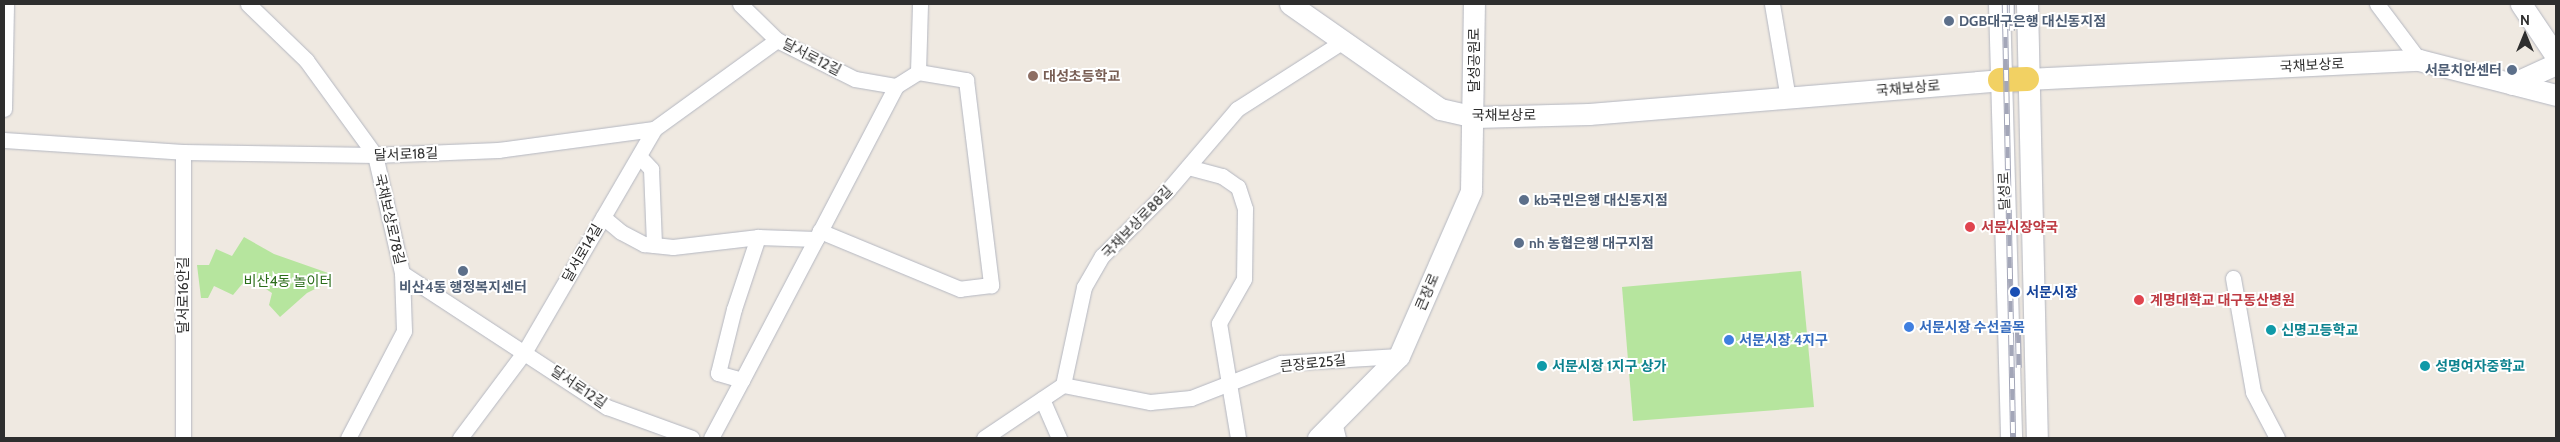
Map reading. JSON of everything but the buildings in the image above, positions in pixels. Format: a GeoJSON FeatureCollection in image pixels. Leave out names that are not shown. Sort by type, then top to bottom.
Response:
{"type":"FeatureCollection","features":[{"type":"Feature","properties":{"kind":"main road","name":"국채보상로"},"geometry":{"type":"LineString","coordinates":[[1290,4],[1345,40],[1440,109],[1474,117],[1588,114],[2027,78],[2419,60],[2556,96]]}},
{"type":"Feature","properties":{"kind":"main road","name":"달성공원로"},"geometry":{"type":"LineString","coordinates":[[1474,4],[1474,117]]}},
{"type":"Feature","properties":{"kind":"main road","name":"달성로"},"geometry":{"type":"LineString","coordinates":[[1999,4],[2011,438]]}},
{"type":"Feature","properties":{"kind":"main road"},"geometry":{"type":"LineString","coordinates":[[2027,4],[2027,78],[2037,438]]}},
{"type":"Feature","properties":{"kind":"main road"},"geometry":{"type":"LineString","coordinates":[[2521,4],[2556,56]]}},
{"type":"Feature","properties":{"kind":"main road"},"geometry":{"type":"LineString","coordinates":[[2512,84],[2556,64]]}},
{"type":"Feature","properties":{"kind":"main road","name":"큰장로"},"geometry":{"type":"LineString","coordinates":[[1318,438],[1336,430],[1399,356],[1471,191],[1474,117]]}},
{"type":"Feature","properties":{"kind":"street"},"geometry":{"type":"LineString","coordinates":[[4,109],[6,4]]}},
{"type":"Feature","properties":{"kind":"street","name":"국채보상로78길"},"geometry":{"type":"LineString","coordinates":[[248,4],[306,60],[375,155],[402,273],[404,331],[348,438]]}},
{"type":"Feature","properties":{"kind":"street","name":"달서로12길"},"geometry":{"type":"LineString","coordinates":[[740,4],[777,40],[855,79],[896,86]]}},
{"type":"Feature","properties":{"kind":"street"},"geometry":{"type":"LineString","coordinates":[[918,72],[920,4]]}},
{"type":"Feature","properties":{"kind":"street"},"geometry":{"type":"LineString","coordinates":[[1772,4],[1788,99]]}},
{"type":"Feature","properties":{"kind":"street"},"geometry":{"type":"LineString","coordinates":[[2377,4],[2419,60]]}},
{"type":"Feature","properties":{"kind":"street","name":"달서로18길"},"geometry":{"type":"LineString","coordinates":[[4,140],[183,152],[375,155],[498,150],[654,129],[777,40]]}},
{"type":"Feature","properties":{"kind":"street","name":"국채보상로88길"},"geometry":{"type":"LineString","coordinates":[[1063,385],[1084,287],[1102,256],[1188,167],[1237,109],[1345,40]]}},
{"type":"Feature","properties":{"kind":"street"},"geometry":{"type":"LineString","coordinates":[[603,217],[621,232],[644,244],[696,245],[758,237],[818,235],[960,289],[991,284],[966,80],[918,72],[896,86],[818,235],[742,380],[712,438]]}},
{"type":"Feature","properties":{"kind":"street","name":"달서로14길"},"geometry":{"type":"LineString","coordinates":[[460,438],[525,351],[654,129]]}},
{"type":"Feature","properties":{"kind":"street","name":"달서로16안길"},"geometry":{"type":"LineString","coordinates":[[183,152],[183,438]]}},
{"type":"Feature","properties":{"kind":"street"},"geometry":{"type":"LineString","coordinates":[[639,156],[651,169],[654,245]]}},
{"type":"Feature","properties":{"kind":"street"},"geometry":{"type":"LineString","coordinates":[[1188,167],[1222,176],[1238,187],[1245,209],[1244,279],[1219,323],[1238,438]]}},
{"type":"Feature","properties":{"kind":"street"},"geometry":{"type":"LineString","coordinates":[[742,380],[718,373],[734,310],[758,237]]}},
{"type":"Feature","properties":{"kind":"street"},"geometry":{"type":"LineString","coordinates":[[402,273],[491,332],[525,351]]}},
{"type":"Feature","properties":{"kind":"street"},"geometry":{"type":"LineString","coordinates":[[2233,278],[2253,392],[2276,438]]}},
{"type":"Feature","properties":{"kind":"street","name":"달서로12길"},"geometry":{"type":"LineString","coordinates":[[525,351],[607,407],[692,438]]}},
{"type":"Feature","properties":{"kind":"street","name":"큰장로25길"},"geometry":{"type":"LineString","coordinates":[[1063,385],[1150,402],[1191,398],[1281,363],[1399,356]]}},
{"type":"Feature","properties":{"kind":"street"},"geometry":{"type":"LineString","coordinates":[[984,438],[1063,385]]}},
{"type":"Feature","properties":{"kind":"street"},"geometry":{"type":"LineString","coordinates":[[1042,399],[1059,438]]}},
{"type":"Feature","properties":{"kind":"green space","name":"비산4동 놀이터"},"geometry":{"type":"Polygon","coordinates":[[[244,237],[274,254],[331,274],[325,284],[307,293],[280,317],[269,305],[272,293],[248,277],[233,295],[214,286],[208,298],[201,298],[197,265],[209,265],[216,249],[232,256],[244,237]]]}},
{"type":"Feature","properties":{"kind":"green space"},"geometry":{"type":"Polygon","coordinates":[[[1801,271],[1814,407],[1633,421],[1622,287],[1801,271]]]}},
{"type":"Feature","properties":{"kind":"railway"},"geometry":{"type":"LineString","coordinates":[[2005,4],[2013,438]]}},
{"type":"Feature","properties":{"kind":"railway"},"geometry":{"type":"LineString","coordinates":[[2012,4],[2012,31]]}},
{"type":"Feature","properties":{"kind":"railway"},"geometry":{"type":"LineString","coordinates":[[2018,321],[2019,368]]}},
{"type":"Feature","properties":{"kind":"place","name":"DGB대구은행 대신동지점"},"geometry":{"type":"Point","coordinates":[1949,21]}},
{"type":"Feature","properties":{"kind":"place","name":"서문치안센터"},"geometry":{"type":"Point","coordinates":[2512,70]}},
{"type":"Feature","properties":{"kind":"place","name":"대성초등학교"},"geometry":{"type":"Point","coordinates":[1033,76]}},
{"type":"Feature","properties":{"kind":"place","name":"kb국민은행 대신동지점"},"geometry":{"type":"Point","coordinates":[1524,200]}},
{"type":"Feature","properties":{"kind":"place","name":"서문시장약국"},"geometry":{"type":"Point","coordinates":[1970,227]}},
{"type":"Feature","properties":{"kind":"place","name":"nh 농협은행 대구지점"},"geometry":{"type":"Point","coordinates":[1519,243]}},
{"type":"Feature","properties":{"kind":"place","name":"비산4동 행정복지센터"},"geometry":{"type":"Point","coordinates":[463,271]}},
{"type":"Feature","properties":{"kind":"place","name":"서문시장"},"geometry":{"type":"Point","coordinates":[2015,292]}},
{"type":"Feature","properties":{"kind":"place","name":"계명대학교 대구동산병원"},"geometry":{"type":"Point","coordinates":[2139,300]}},
{"type":"Feature","properties":{"kind":"place","name":"서문시장 수선골목"},"geometry":{"type":"Point","coordinates":[1909,327]}},
{"type":"Feature","properties":{"kind":"place","name":"신명고등학교"},"geometry":{"type":"Point","coordinates":[2271,330]}},
{"type":"Feature","properties":{"kind":"place","name":"서문시장 4지구"},"geometry":{"type":"Point","coordinates":[1729,340]}},
{"type":"Feature","properties":{"kind":"place","name":"서문시장 1지구 상가"},"geometry":{"type":"Point","coordinates":[1542,366]}},
{"type":"Feature","properties":{"kind":"place","name":"성명여자중학교"},"geometry":{"type":"Point","coordinates":[2425,366]}}]}
